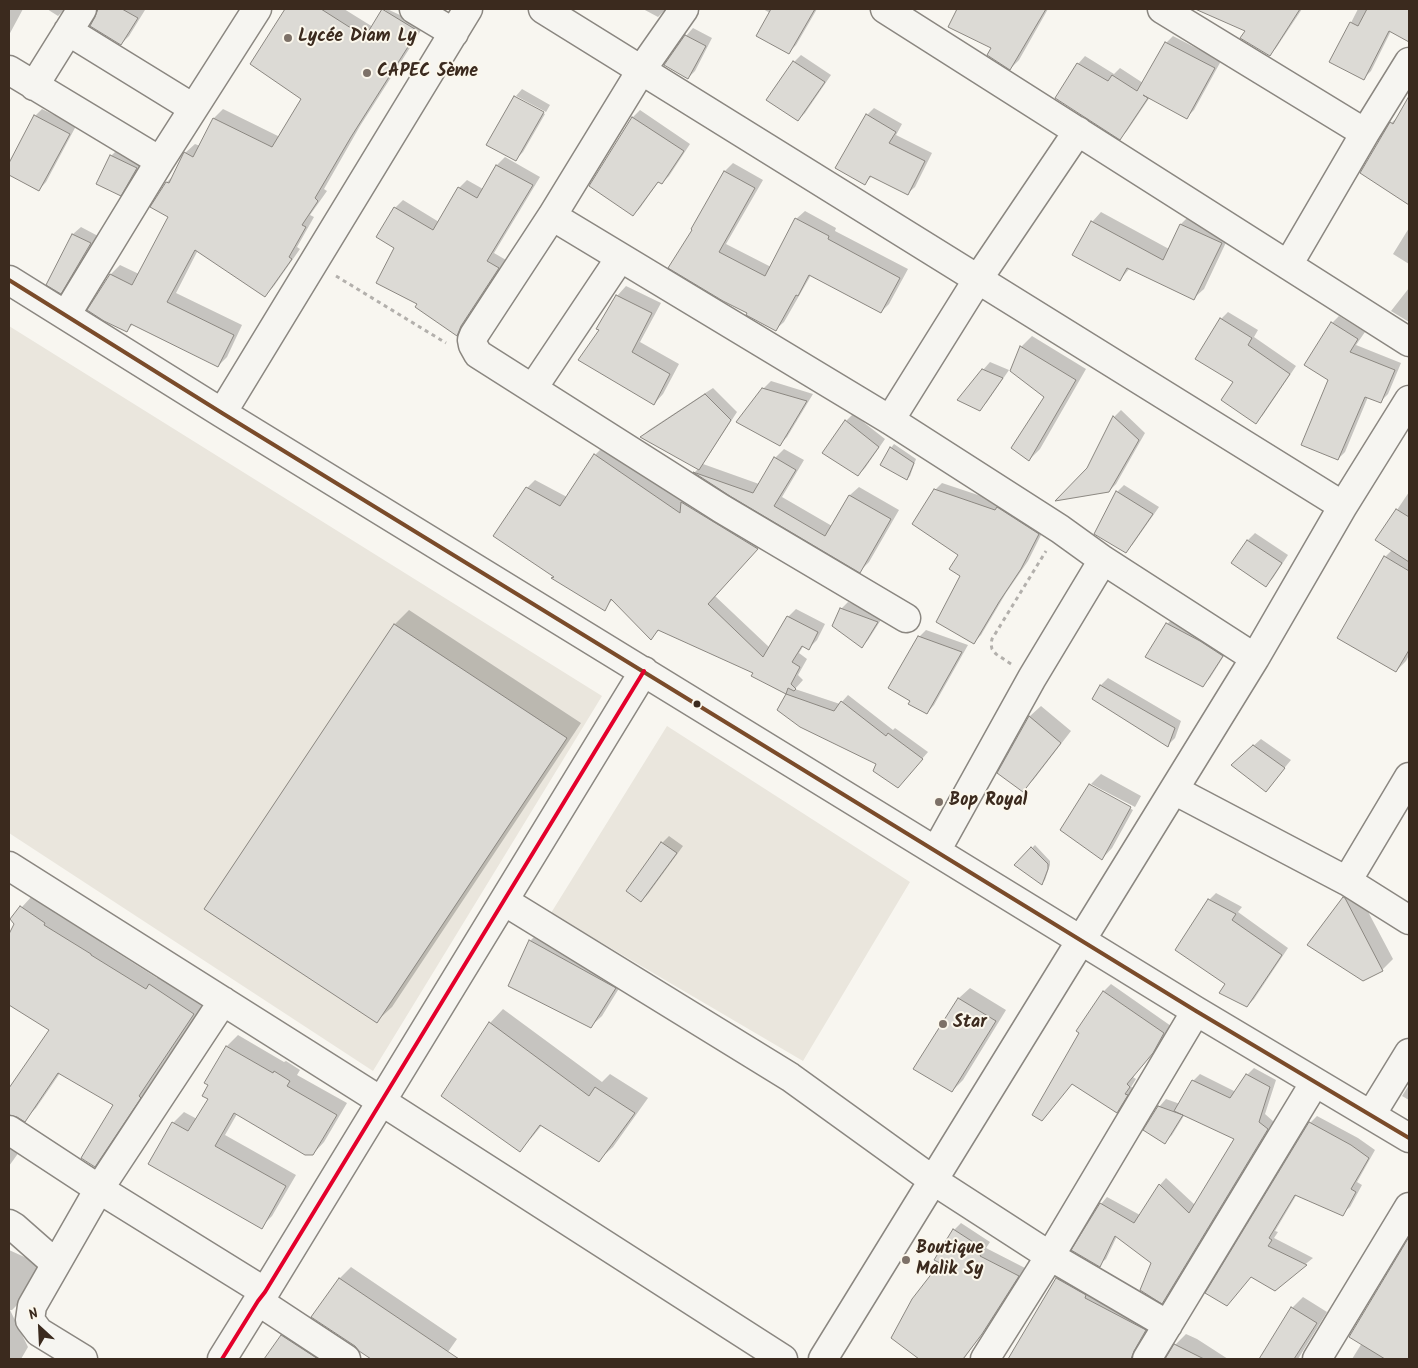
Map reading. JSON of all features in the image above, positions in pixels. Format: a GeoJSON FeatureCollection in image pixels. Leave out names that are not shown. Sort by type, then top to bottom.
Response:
{"type":"FeatureCollection","features":[{"type":"Feature","properties":{"kind":"street"},"geometry":{"type":"LineString","coordinates":[[66,316],[160,161],[257,9]]}},
{"type":"Feature","properties":{"kind":"street"},"geometry":{"type":"LineString","coordinates":[[414,9],[454,33]]}},
{"type":"Feature","properties":{"kind":"street"},"geometry":{"type":"LineString","coordinates":[[222,412],[468,9]]}},
{"type":"Feature","properties":{"kind":"street"},"geometry":{"type":"LineString","coordinates":[[543,9],[1342,506]]}},
{"type":"Feature","properties":{"kind":"street"},"geometry":{"type":"LineString","coordinates":[[684,9],[642,69],[552,216],[474,335],[473,345],[478,354],[722,509],[906,618]]}},
{"type":"Feature","properties":{"kind":"street"},"geometry":{"type":"LineString","coordinates":[[885,9],[1409,342]]}},
{"type":"Feature","properties":{"kind":"street"},"geometry":{"type":"LineString","coordinates":[[1162,9],[1365,133]]}},
{"type":"Feature","properties":{"kind":"street"},"geometry":{"type":"LineString","coordinates":[[34,86],[75,20],[193,108]]}},
{"type":"Feature","properties":{"kind":"street"},"geometry":{"type":"LineString","coordinates":[[1288,265],[1409,62]]}},
{"type":"Feature","properties":{"kind":"street"},"geometry":{"type":"LineString","coordinates":[[9,70],[160,161]]}},
{"type":"Feature","properties":{"kind":"street"},"geometry":{"type":"LineString","coordinates":[[890,420],[978,279],[1078,131]]}},
{"type":"Feature","properties":{"kind":"street"},"geometry":{"type":"LineString","coordinates":[[552,216],[890,420],[1060,529],[1103,560],[1255,658]]}},
{"type":"Feature","properties":{"kind":"street"},"geometry":{"type":"LineString","coordinates":[[533,388],[620,258]]}},
{"type":"Feature","properties":{"kind":"street"},"geometry":{"type":"LineString","coordinates":[[9,280],[1196,1011],[1409,1138]]}},
{"type":"Feature","properties":{"kind":"street"},"geometry":{"type":"LineString","coordinates":[[823,1359],[1255,658],[1342,506],[1409,400]]}},
{"type":"Feature","properties":{"kind":"street"},"geometry":{"type":"LineString","coordinates":[[936,850],[1032,678],[1103,560]]}},
{"type":"Feature","properties":{"kind":"street"},"geometry":{"type":"LineString","coordinates":[[222,1359],[644,671]]}},
{"type":"Feature","properties":{"kind":"street"},"geometry":{"type":"LineString","coordinates":[[1347,881],[1409,777]]}},
{"type":"Feature","properties":{"kind":"street"},"geometry":{"type":"LineString","coordinates":[[1174,790],[1347,881],[1409,920]]}},
{"type":"Feature","properties":{"kind":"street"},"geometry":{"type":"LineString","coordinates":[[9,866],[381,1101],[783,1359]]}},
{"type":"Feature","properties":{"kind":"street"},"geometry":{"type":"LineString","coordinates":[[504,901],[790,1077],[934,1181],[1050,1256],[1168,1325]]}},
{"type":"Feature","properties":{"kind":"street"},"geometry":{"type":"LineString","coordinates":[[83,1359],[39,1332],[30,1320],[32,1306],[99,1189],[223,1002]]}},
{"type":"Feature","properties":{"kind":"street"},"geometry":{"type":"LineString","coordinates":[[985,1359],[1050,1256],[1196,1011]]}},
{"type":"Feature","properties":{"kind":"street"},"geometry":{"type":"LineString","coordinates":[[1371,1115],[1409,1053]]}},
{"type":"Feature","properties":{"kind":"street"},"geometry":{"type":"LineString","coordinates":[[1147,1359],[1315,1082]]}},
{"type":"Feature","properties":{"kind":"street"},"geometry":{"type":"LineString","coordinates":[[9,1130],[261,1297],[346,1359]]}},
{"type":"Feature","properties":{"kind":"street"},"geometry":{"type":"LineString","coordinates":[[1317,1359],[1409,1207]]}},
{"type":"Feature","properties":{"kind":"street"},"geometry":{"type":"LineString","coordinates":[[9,1224],[56,1264]]}},
{"type":"Feature","properties":{"kind":"path"},"geometry":{"type":"LineString","coordinates":[[314,263],[457,350],[473,345]]}},
{"type":"Feature","properties":{"kind":"path"},"geometry":{"type":"LineString","coordinates":[[1032,678],[996,654],[990,644],[1060,529]]}},
{"type":"Feature","properties":{"kind":"shaded area"},"geometry":{"type":"Polygon","coordinates":[[[9,326],[602,696],[373,1071],[9,833],[9,326]]]}},
{"type":"Feature","properties":{"kind":"shaded area"},"geometry":{"type":"Polygon","coordinates":[[[667,726],[910,882],[803,1061],[551,913],[667,726]]]}},
{"type":"Feature","properties":{"kind":"building"},"geometry":{"type":"Polygon","coordinates":[[[98,9],[122,9],[138,18],[121,45],[90,26],[98,9]]]}},
{"type":"Feature","properties":{"kind":"building"},"geometry":{"type":"Polygon","coordinates":[[[285,9],[321,9],[365,37],[382,9],[418,31],[315,198],[318,201],[302,225],[306,227],[289,257],[292,259],[265,297],[195,250],[167,302],[234,335],[218,367],[131,324],[127,332],[87,310],[110,274],[132,285],[168,217],[150,207],[166,182],[169,183],[184,152],[193,157],[213,118],[272,147],[301,99],[250,64],[285,9]]]}},
{"type":"Feature","properties":{"kind":"building"},"geometry":{"type":"Polygon","coordinates":[[[771,9],[815,9],[789,54],[756,36],[771,9]]]}},
{"type":"Feature","properties":{"kind":"building"},"geometry":{"type":"Polygon","coordinates":[[[957,9],[1046,9],[1010,70],[987,55],[991,48],[948,27],[957,9]]]}},
{"type":"Feature","properties":{"kind":"building"},"geometry":{"type":"Polygon","coordinates":[[[1195,9],[1300,9],[1270,56],[1240,38],[1245,31],[1195,9]]]}},
{"type":"Feature","properties":{"kind":"building"},"geometry":{"type":"Polygon","coordinates":[[[1367,9],[1409,9],[1409,42],[1389,31],[1364,80],[1329,62],[1350,22],[1358,26],[1367,9]]]}},
{"type":"Feature","properties":{"kind":"building"},"geometry":{"type":"Polygon","coordinates":[[[685,35],[706,46],[688,79],[664,65],[685,35]]]}},
{"type":"Feature","properties":{"kind":"building"},"geometry":{"type":"Polygon","coordinates":[[[1165,42],[1215,68],[1187,119],[1143,95],[1148,98],[1120,140],[1055,98],[1077,63],[1108,81],[1112,75],[1137,91],[1165,42]]]}},
{"type":"Feature","properties":{"kind":"building"},"geometry":{"type":"Polygon","coordinates":[[[793,61],[825,82],[798,121],[766,100],[793,61]]]}},
{"type":"Feature","properties":{"kind":"building"},"geometry":{"type":"Polygon","coordinates":[[[514,96],[544,112],[516,161],[486,145],[514,96]]]}},
{"type":"Feature","properties":{"kind":"building"},"geometry":{"type":"Polygon","coordinates":[[[1409,96],[1409,205],[1360,173],[1390,122],[1393,124],[1409,96]]]}},
{"type":"Feature","properties":{"kind":"building"},"geometry":{"type":"Polygon","coordinates":[[[866,114],[896,132],[889,143],[925,161],[908,195],[870,176],[865,185],[835,168],[866,114]]]}},
{"type":"Feature","properties":{"kind":"building"},"geometry":{"type":"Polygon","coordinates":[[[34,115],[70,134],[39,191],[9,175],[9,163],[34,115]]]}},
{"type":"Feature","properties":{"kind":"building"},"geometry":{"type":"Polygon","coordinates":[[[632,117],[684,151],[662,184],[658,182],[633,216],[589,186],[632,117]]]}},
{"type":"Feature","properties":{"kind":"building"},"geometry":{"type":"Polygon","coordinates":[[[110,155],[137,168],[121,196],[96,184],[110,155]]]}},
{"type":"Feature","properties":{"kind":"building"},"geometry":{"type":"Polygon","coordinates":[[[496,165],[533,185],[487,261],[499,268],[461,326],[457,336],[415,307],[417,304],[376,283],[394,248],[376,237],[394,207],[433,230],[458,187],[477,198],[496,165]]]}},
{"type":"Feature","properties":{"kind":"building"},"geometry":{"type":"Polygon","coordinates":[[[724,171],[755,188],[719,252],[765,276],[795,218],[829,236],[828,239],[900,278],[881,313],[809,275],[776,331],[668,268],[692,230],[724,171]]]}},
{"type":"Feature","properties":{"kind":"building"},"geometry":{"type":"Polygon","coordinates":[[[1091,221],[1163,260],[1180,224],[1222,243],[1194,300],[1127,268],[1120,281],[1072,255],[1091,221]]]}},
{"type":"Feature","properties":{"kind":"building"},"geometry":{"type":"Polygon","coordinates":[[[72,234],[91,243],[61,294],[46,285],[72,234]]]}},
{"type":"Feature","properties":{"kind":"building"},"geometry":{"type":"Polygon","coordinates":[[[616,295],[652,313],[632,352],[670,374],[654,405],[578,360],[599,330],[596,329],[616,295]]]}},
{"type":"Feature","properties":{"kind":"building"},"geometry":{"type":"Polygon","coordinates":[[[1220,318],[1252,338],[1248,345],[1290,374],[1256,424],[1221,400],[1233,382],[1195,359],[1220,318]]]}},
{"type":"Feature","properties":{"kind":"building"},"geometry":{"type":"Polygon","coordinates":[[[1331,322],[1358,339],[1350,352],[1395,370],[1381,403],[1365,397],[1338,460],[1301,445],[1328,380],[1304,365],[1331,322]]]}},
{"type":"Feature","properties":{"kind":"building"},"geometry":{"type":"Polygon","coordinates":[[[1020,346],[1076,380],[1029,461],[1011,448],[1044,397],[1010,371],[1020,346]]]}},
{"type":"Feature","properties":{"kind":"building"},"geometry":{"type":"Polygon","coordinates":[[[982,369],[1003,378],[980,411],[957,400],[982,369]]]}},
{"type":"Feature","properties":{"kind":"building"},"geometry":{"type":"Polygon","coordinates":[[[762,388],[807,401],[780,446],[736,422],[762,388]]]}},
{"type":"Feature","properties":{"kind":"building"},"geometry":{"type":"Polygon","coordinates":[[[705,394],[731,420],[699,470],[640,437],[705,394]]]}},
{"type":"Feature","properties":{"kind":"building"},"geometry":{"type":"Polygon","coordinates":[[[1113,416],[1139,440],[1109,492],[1055,501],[1087,468],[1113,416]]]}},
{"type":"Feature","properties":{"kind":"building"},"geometry":{"type":"Polygon","coordinates":[[[845,420],[879,447],[858,476],[822,453],[845,420]]]}},
{"type":"Feature","properties":{"kind":"building"},"geometry":{"type":"Polygon","coordinates":[[[890,447],[914,463],[907,480],[880,465],[890,447]]]}},
{"type":"Feature","properties":{"kind":"building"},"geometry":{"type":"Polygon","coordinates":[[[594,454],[680,513],[681,502],[758,549],[708,604],[763,657],[787,616],[818,632],[809,650],[802,646],[792,662],[800,667],[791,684],[796,689],[794,691],[788,688],[786,694],[751,676],[753,673],[658,630],[651,640],[611,599],[605,611],[551,578],[554,577],[493,536],[526,487],[560,506],[594,454]]]}},
{"type":"Feature","properties":{"kind":"building"},"geometry":{"type":"Polygon","coordinates":[[[774,457],[796,470],[774,506],[825,536],[849,495],[891,519],[860,573],[693,472],[753,493],[774,457]]]}},
{"type":"Feature","properties":{"kind":"building"},"geometry":{"type":"Polygon","coordinates":[[[934,489],[995,510],[997,507],[1039,534],[1021,569],[974,644],[936,622],[960,576],[949,569],[958,555],[912,524],[934,489]]]}},
{"type":"Feature","properties":{"kind":"building"},"geometry":{"type":"Polygon","coordinates":[[[1116,491],[1153,514],[1126,553],[1094,534],[1116,491]]]}},
{"type":"Feature","properties":{"kind":"building"},"geometry":{"type":"Polygon","coordinates":[[[1396,509],[1409,517],[1409,562],[1375,540],[1396,509]]]}},
{"type":"Feature","properties":{"kind":"building"},"geometry":{"type":"Polygon","coordinates":[[[1247,540],[1282,563],[1266,587],[1231,563],[1247,540]]]}},
{"type":"Feature","properties":{"kind":"building"},"geometry":{"type":"Polygon","coordinates":[[[1384,556],[1409,571],[1409,650],[1396,672],[1337,638],[1384,556]]]}},
{"type":"Feature","properties":{"kind":"building"},"geometry":{"type":"Polygon","coordinates":[[[840,608],[878,622],[862,648],[832,626],[840,608]]]}},
{"type":"Feature","properties":{"kind":"building"},"geometry":{"type":"Polygon","coordinates":[[[1166,623],[1223,656],[1203,687],[1145,657],[1166,623]]]}},
{"type":"Feature","properties":{"kind":"building"},"geometry":{"type":"Polygon","coordinates":[[[394,624],[567,738],[377,1023],[204,909],[394,624]]]}},
{"type":"Feature","properties":{"kind":"building"},"geometry":{"type":"Polygon","coordinates":[[[918,636],[962,652],[927,714],[908,704],[910,701],[888,688],[918,636]]]}},
{"type":"Feature","properties":{"kind":"building"},"geometry":{"type":"Polygon","coordinates":[[[1100,685],[1175,728],[1168,747],[1092,699],[1100,685]]]}},
{"type":"Feature","properties":{"kind":"building"},"geometry":{"type":"Polygon","coordinates":[[[786,694],[834,711],[841,701],[886,736],[888,733],[923,759],[898,788],[873,771],[876,764],[800,727],[777,710],[786,694]]]}},
{"type":"Feature","properties":{"kind":"building"},"geometry":{"type":"Polygon","coordinates":[[[1029,716],[1061,743],[1023,792],[997,773],[1029,716]]]}},
{"type":"Feature","properties":{"kind":"building"},"geometry":{"type":"Polygon","coordinates":[[[1253,745],[1285,768],[1266,792],[1231,765],[1253,745]]]}},
{"type":"Feature","properties":{"kind":"building"},"geometry":{"type":"Polygon","coordinates":[[[1089,784],[1131,807],[1102,860],[1060,830],[1089,784]]]}},
{"type":"Feature","properties":{"kind":"building"},"geometry":{"type":"Polygon","coordinates":[[[661,842],[677,853],[641,902],[626,891],[661,842]]]}},
{"type":"Feature","properties":{"kind":"building"},"geometry":{"type":"Polygon","coordinates":[[[1031,847],[1048,864],[1042,885],[1014,865],[1031,847]]]}},
{"type":"Feature","properties":{"kind":"building"},"geometry":{"type":"Polygon","coordinates":[[[1343,897],[1383,971],[1363,981],[1307,945],[1343,897]]]}},
{"type":"Feature","properties":{"kind":"building"},"geometry":{"type":"Polygon","coordinates":[[[1208,899],[1236,914],[1232,920],[1282,955],[1247,1007],[1219,993],[1225,984],[1175,950],[1208,899]]]}},
{"type":"Feature","properties":{"kind":"building"},"geometry":{"type":"Polygon","coordinates":[[[20,906],[45,923],[44,925],[91,955],[146,989],[149,984],[194,1014],[139,1096],[141,1098],[95,1167],[81,1158],[113,1105],[58,1073],[25,1122],[9,1115],[9,1088],[49,1030],[9,1005],[9,934],[14,924],[10,919],[20,906]]]}},
{"type":"Feature","properties":{"kind":"building"},"geometry":{"type":"Polygon","coordinates":[[[529,940],[616,988],[591,1028],[508,986],[529,940]]]}},
{"type":"Feature","properties":{"kind":"building"},"geometry":{"type":"Polygon","coordinates":[[[1103,991],[1164,1033],[1153,1053],[1127,1084],[1130,1087],[1125,1094],[1128,1095],[1117,1113],[1072,1084],[1042,1121],[1032,1115],[1079,1033],[1076,1031],[1103,991]]]}},
{"type":"Feature","properties":{"kind":"building"},"geometry":{"type":"Polygon","coordinates":[[[958,998],[996,1021],[952,1092],[913,1069],[958,998]]]}},
{"type":"Feature","properties":{"kind":"building"},"geometry":{"type":"Polygon","coordinates":[[[489,1022],[589,1096],[595,1087],[635,1113],[599,1162],[540,1125],[520,1152],[441,1096],[489,1022]]]}},
{"type":"Feature","properties":{"kind":"building"},"geometry":{"type":"Polygon","coordinates":[[[226,1046],[273,1073],[274,1071],[290,1081],[287,1086],[337,1115],[313,1155],[305,1155],[234,1113],[215,1146],[286,1186],[262,1229],[148,1164],[172,1122],[188,1131],[208,1099],[202,1096],[208,1085],[204,1083],[226,1046]]]}},
{"type":"Feature","properties":{"kind":"building"},"geometry":{"type":"Polygon","coordinates":[[[1246,1074],[1270,1087],[1259,1122],[1268,1129],[1162,1304],[1140,1290],[1151,1263],[1115,1236],[1100,1267],[1071,1250],[1100,1203],[1134,1223],[1159,1184],[1189,1213],[1234,1139],[1174,1111],[1192,1080],[1230,1098],[1246,1074]]]}},
{"type":"Feature","properties":{"kind":"building"},"geometry":{"type":"Polygon","coordinates":[[[1158,1106],[1183,1115],[1165,1144],[1143,1130],[1158,1106]]]}},
{"type":"Feature","properties":{"kind":"building"},"geometry":{"type":"Polygon","coordinates":[[[1309,1122],[1351,1145],[1369,1158],[1351,1189],[1356,1192],[1343,1216],[1295,1195],[1269,1238],[1272,1240],[1268,1246],[1307,1265],[1275,1291],[1251,1277],[1227,1306],[1205,1293],[1309,1122]]]}},
{"type":"Feature","properties":{"kind":"building"},"geometry":{"type":"Polygon","coordinates":[[[953,1229],[984,1249],[980,1256],[1019,1276],[982,1334],[963,1359],[919,1359],[891,1338],[912,1299],[940,1263],[934,1260],[953,1229]]]}},
{"type":"Feature","properties":{"kind":"building"},"geometry":{"type":"Polygon","coordinates":[[[1409,1237],[1409,1359],[1385,1359],[1349,1337],[1409,1237]]]}},
{"type":"Feature","properties":{"kind":"building"},"geometry":{"type":"Polygon","coordinates":[[[339,1278],[459,1359],[371,1359],[359,1351],[355,1346],[311,1317],[339,1278]]]}},
{"type":"Feature","properties":{"kind":"building"},"geometry":{"type":"Polygon","coordinates":[[[1056,1278],[1086,1295],[1085,1298],[1146,1330],[1131,1359],[1008,1359],[1056,1278]]]}},
{"type":"Feature","properties":{"kind":"building"},"geometry":{"type":"Polygon","coordinates":[[[1291,1307],[1317,1323],[1294,1359],[1259,1359],[1291,1307]]]}},
{"type":"Feature","properties":{"kind":"building"},"geometry":{"type":"Polygon","coordinates":[[[281,1335],[318,1359],[264,1359],[281,1335]]]}},
{"type":"Feature","properties":{"kind":"building"},"geometry":{"type":"Polygon","coordinates":[[[1174,1344],[1204,1359],[1165,1359],[1174,1344]]]}},
{"type":"Feature","properties":{"kind":"transit line"},"geometry":{"type":"LineString","coordinates":[[9,280],[222,413],[1196,1011],[1409,1138]]}},
{"type":"Feature","properties":{"kind":"transit line"},"geometry":{"type":"LineString","coordinates":[[222,1359],[265,1292],[644,671]]}},
{"type":"Feature","properties":{"kind":"place","name":"Lycée Diam Ly"},"geometry":{"type":"Point","coordinates":[288,38]}},
{"type":"Feature","properties":{"kind":"place","name":"CAPEC 5ème"},"geometry":{"type":"Point","coordinates":[367,73]}},
{"type":"Feature","properties":{"kind":"place","name":"Bop Royal"},"geometry":{"type":"Point","coordinates":[939,802]}},
{"type":"Feature","properties":{"kind":"place","name":"Star"},"geometry":{"type":"Point","coordinates":[943,1024]}},
{"type":"Feature","properties":{"kind":"place","name":"Boutique Malik Sy"},"geometry":{"type":"Point","coordinates":[906,1260]}}]}
